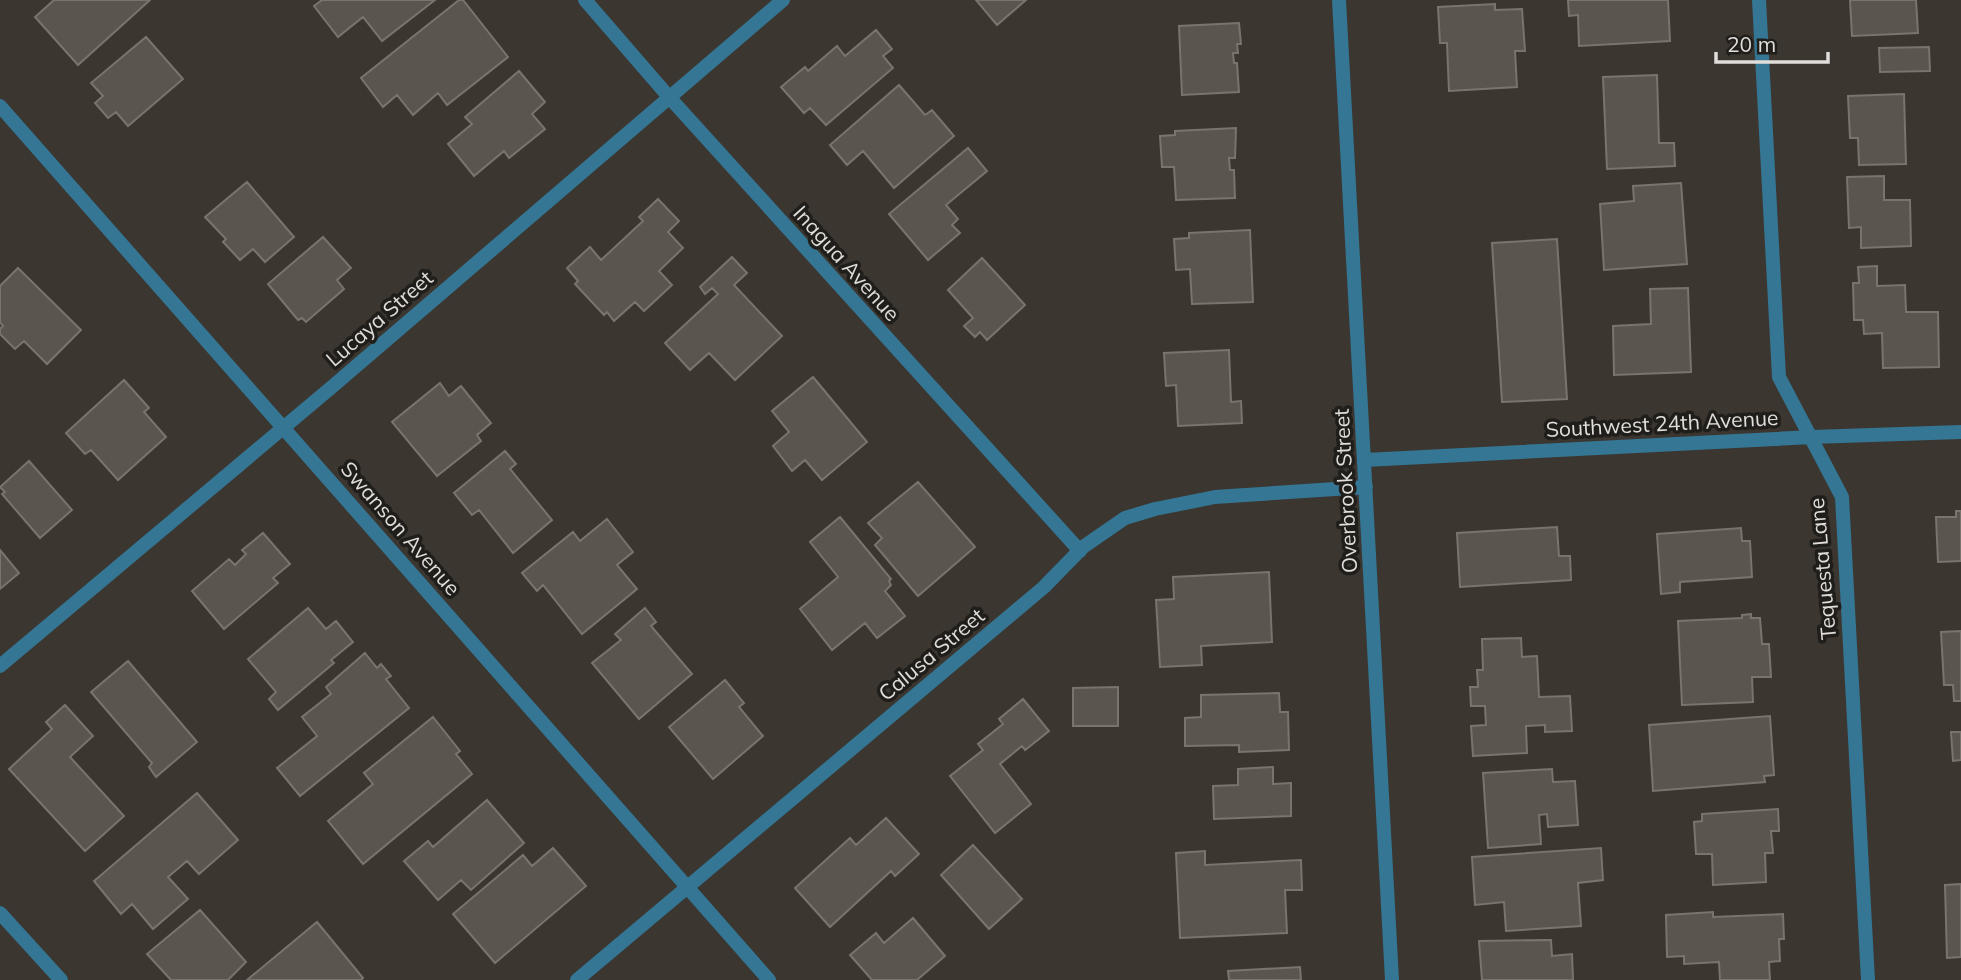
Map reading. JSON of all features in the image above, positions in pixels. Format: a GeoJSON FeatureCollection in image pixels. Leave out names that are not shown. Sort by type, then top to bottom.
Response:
{"type":"FeatureCollection","features":[{"type":"Feature","properties":{"kind":"street","name":"Inagua Avenue"},"geometry":{"type":"LineString","coordinates":[[586,0],[669,97],[1080,551]]}},
{"type":"Feature","properties":{"kind":"street","name":"Lucaya Street"},"geometry":{"type":"LineString","coordinates":[[0,666],[783,0]]}},
{"type":"Feature","properties":{"kind":"street","name":"Overbrook Street"},"geometry":{"type":"LineString","coordinates":[[1339,0],[1392,980]]}},
{"type":"Feature","properties":{"kind":"street","name":"Tequesta Lane"},"geometry":{"type":"LineString","coordinates":[[1759,0],[1779,377],[1842,497],[1868,980]]}},
{"type":"Feature","properties":{"kind":"street","name":"Swanson Avenue"},"geometry":{"type":"LineString","coordinates":[[0,106],[769,980]]}},
{"type":"Feature","properties":{"kind":"street","name":"Southwest 24th Avenue"},"geometry":{"type":"LineString","coordinates":[[1365,460],[1961,432]]}},
{"type":"Feature","properties":{"kind":"street","name":"Calusa Street"},"geometry":{"type":"LineString","coordinates":[[577,980],[1044,587],[1080,551],[1125,518],[1215,497],[1366,487]]}},
{"type":"Feature","properties":{"kind":"street"},"geometry":{"type":"LineString","coordinates":[[0,912],[61,980]]}},
{"type":"Feature","properties":{"kind":"building"},"geometry":{"type":"Polygon","coordinates":[[[54,0],[150,0],[78,65],[35,17],[54,0]]]}},
{"type":"Feature","properties":{"kind":"building"},"geometry":{"type":"Polygon","coordinates":[[[322,0],[435,0],[382,41],[363,17],[338,37],[314,6],[322,0]]]}},
{"type":"Feature","properties":{"kind":"building"},"geometry":{"type":"Polygon","coordinates":[[[459,0],[463,0],[508,57],[447,105],[438,93],[413,115],[397,95],[383,107],[361,78],[459,0]]]}},
{"type":"Feature","properties":{"kind":"building"},"geometry":{"type":"Polygon","coordinates":[[[976,0],[1026,0],[997,25],[976,0]]]}},
{"type":"Feature","properties":{"kind":"building"},"geometry":{"type":"Polygon","coordinates":[[[1568,0],[1668,0],[1670,41],[1579,46],[1578,15],[1569,16],[1568,0]]]}},
{"type":"Feature","properties":{"kind":"building"},"geometry":{"type":"Polygon","coordinates":[[[1850,0],[1916,0],[1918,33],[1852,36],[1850,0]]]}},
{"type":"Feature","properties":{"kind":"building"},"geometry":{"type":"Polygon","coordinates":[[[1495,4],[1495,10],[1522,9],[1525,51],[1515,51],[1517,87],[1449,91],[1447,43],[1440,43],[1438,7],[1495,4]]]}},
{"type":"Feature","properties":{"kind":"building"},"geometry":{"type":"Polygon","coordinates":[[[1239,23],[1241,44],[1237,44],[1238,53],[1233,53],[1234,63],[1237,63],[1239,92],[1182,95],[1179,26],[1239,23]]]}},
{"type":"Feature","properties":{"kind":"building"},"geometry":{"type":"Polygon","coordinates":[[[876,30],[892,49],[883,56],[893,68],[826,125],[810,108],[804,113],[781,87],[805,67],[808,71],[837,46],[845,56],[876,30]]]}},
{"type":"Feature","properties":{"kind":"building"},"geometry":{"type":"Polygon","coordinates":[[[146,37],[183,79],[128,126],[116,112],[108,118],[95,103],[103,96],[91,83],[146,37]]]}},
{"type":"Feature","properties":{"kind":"building"},"geometry":{"type":"Polygon","coordinates":[[[1929,47],[1930,71],[1880,72],[1879,48],[1929,47]]]}},
{"type":"Feature","properties":{"kind":"building"},"geometry":{"type":"Polygon","coordinates":[[[519,71],[545,102],[532,114],[545,129],[509,158],[504,151],[474,176],[448,144],[472,124],[465,117],[519,71]]]}},
{"type":"Feature","properties":{"kind":"building"},"geometry":{"type":"Polygon","coordinates":[[[1657,75],[1659,143],[1674,143],[1675,166],[1607,169],[1603,77],[1657,75]]]}},
{"type":"Feature","properties":{"kind":"building"},"geometry":{"type":"Polygon","coordinates":[[[899,85],[925,115],[932,110],[954,136],[894,188],[863,151],[847,165],[830,145],[899,85]]]}},
{"type":"Feature","properties":{"kind":"building"},"geometry":{"type":"Polygon","coordinates":[[[1904,94],[1906,164],[1859,165],[1858,138],[1850,138],[1848,96],[1904,94]]]}},
{"type":"Feature","properties":{"kind":"building"},"geometry":{"type":"Polygon","coordinates":[[[1236,128],[1235,158],[1229,158],[1230,170],[1234,170],[1235,198],[1176,200],[1174,167],[1162,167],[1160,136],[1175,135],[1175,131],[1236,128]]]}},
{"type":"Feature","properties":{"kind":"building"},"geometry":{"type":"Polygon","coordinates":[[[968,148],[987,171],[946,205],[958,219],[952,225],[960,233],[928,260],[889,214],[968,148]]]}},
{"type":"Feature","properties":{"kind":"building"},"geometry":{"type":"Polygon","coordinates":[[[1884,176],[1884,200],[1910,200],[1911,246],[1861,248],[1861,227],[1849,228],[1847,177],[1884,176]]]}},
{"type":"Feature","properties":{"kind":"building"},"geometry":{"type":"Polygon","coordinates":[[[247,182],[294,237],[265,262],[253,249],[240,260],[223,242],[226,239],[205,217],[247,182]]]}},
{"type":"Feature","properties":{"kind":"building"},"geometry":{"type":"Polygon","coordinates":[[[1681,183],[1687,264],[1604,270],[1600,204],[1634,201],[1633,186],[1681,183]]]}},
{"type":"Feature","properties":{"kind":"building"},"geometry":{"type":"Polygon","coordinates":[[[658,199],[679,221],[668,232],[683,248],[659,271],[672,285],[644,311],[635,302],[614,321],[607,312],[604,315],[575,284],[578,281],[567,268],[590,247],[601,260],[643,221],[639,217],[658,199]]]}},
{"type":"Feature","properties":{"kind":"building"},"geometry":{"type":"Polygon","coordinates":[[[1250,230],[1253,302],[1192,304],[1190,269],[1176,270],[1174,239],[1189,238],[1189,233],[1250,230]]]}},
{"type":"Feature","properties":{"kind":"building"},"geometry":{"type":"Polygon","coordinates":[[[323,237],[351,268],[337,280],[344,289],[306,322],[302,318],[298,320],[268,284],[323,237]]]}},
{"type":"Feature","properties":{"kind":"building"},"geometry":{"type":"Polygon","coordinates":[[[1557,239],[1567,399],[1502,402],[1492,243],[1557,239]]]}},
{"type":"Feature","properties":{"kind":"building"},"geometry":{"type":"Polygon","coordinates":[[[732,257],[747,273],[734,285],[782,336],[735,380],[709,353],[690,370],[665,343],[718,294],[712,288],[705,294],[700,287],[732,257]]]}},
{"type":"Feature","properties":{"kind":"building"},"geometry":{"type":"Polygon","coordinates":[[[982,258],[1025,305],[987,340],[980,332],[975,337],[964,326],[973,318],[948,290],[982,258]]]}},
{"type":"Feature","properties":{"kind":"building"},"geometry":{"type":"Polygon","coordinates":[[[1877,266],[1877,286],[1905,285],[1906,312],[1938,312],[1939,367],[1883,368],[1882,333],[1864,334],[1863,320],[1854,320],[1853,283],[1859,283],[1858,267],[1877,266]]]}},
{"type":"Feature","properties":{"kind":"building"},"geometry":{"type":"Polygon","coordinates":[[[18,268],[81,330],[47,364],[24,341],[15,349],[0,334],[3,326],[0,322],[0,286],[18,268]]]}},
{"type":"Feature","properties":{"kind":"building"},"geometry":{"type":"Polygon","coordinates":[[[1688,288],[1691,372],[1614,375],[1613,326],[1651,324],[1650,289],[1688,288]]]}},
{"type":"Feature","properties":{"kind":"building"},"geometry":{"type":"Polygon","coordinates":[[[1229,350],[1231,402],[1241,401],[1242,423],[1178,426],[1176,385],[1166,386],[1164,353],[1229,350]]]}},
{"type":"Feature","properties":{"kind":"building"},"geometry":{"type":"Polygon","coordinates":[[[813,377],[867,442],[822,480],[805,460],[792,471],[773,446],[789,432],[772,411],[813,377]]]}},
{"type":"Feature","properties":{"kind":"building"},"geometry":{"type":"Polygon","coordinates":[[[124,380],[149,408],[144,412],[166,437],[118,480],[91,450],[85,454],[66,433],[124,380]]]}},
{"type":"Feature","properties":{"kind":"building"},"geometry":{"type":"Polygon","coordinates":[[[440,383],[449,396],[461,386],[491,423],[477,435],[481,441],[437,476],[392,422],[440,383]]]}},
{"type":"Feature","properties":{"kind":"building"},"geometry":{"type":"Polygon","coordinates":[[[505,451],[516,464],[510,469],[552,520],[513,553],[479,510],[472,515],[454,493],[505,451]]]}},
{"type":"Feature","properties":{"kind":"building"},"geometry":{"type":"Polygon","coordinates":[[[29,461],[72,510],[40,538],[2,494],[5,492],[0,487],[29,461]]]}},
{"type":"Feature","properties":{"kind":"building"},"geometry":{"type":"Polygon","coordinates":[[[918,482],[975,547],[918,596],[875,545],[882,538],[868,523],[918,482]]]}},
{"type":"Feature","properties":{"kind":"building"},"geometry":{"type":"Polygon","coordinates":[[[1956,511],[1961,511],[1961,561],[1938,562],[1936,517],[1956,517],[1956,511]]]}},
{"type":"Feature","properties":{"kind":"building"},"geometry":{"type":"Polygon","coordinates":[[[840,517],[891,579],[891,585],[885,591],[905,616],[877,638],[865,623],[832,650],[800,609],[838,577],[810,542],[840,517]]]}},
{"type":"Feature","properties":{"kind":"building"},"geometry":{"type":"Polygon","coordinates":[[[607,519],[633,552],[617,565],[637,589],[582,634],[543,585],[537,591],[522,573],[573,532],[580,541],[607,519]]]}},
{"type":"Feature","properties":{"kind":"building"},"geometry":{"type":"Polygon","coordinates":[[[1557,527],[1559,556],[1570,556],[1571,580],[1460,587],[1457,533],[1557,527]]]}},
{"type":"Feature","properties":{"kind":"building"},"geometry":{"type":"Polygon","coordinates":[[[1741,528],[1742,541],[1750,541],[1752,577],[1680,582],[1680,592],[1661,594],[1657,534],[1741,528]]]}},
{"type":"Feature","properties":{"kind":"building"},"geometry":{"type":"Polygon","coordinates":[[[263,533],[290,564],[273,578],[278,583],[224,629],[192,591],[229,559],[235,565],[246,554],[242,550],[263,533]]]}},
{"type":"Feature","properties":{"kind":"building"},"geometry":{"type":"Polygon","coordinates":[[[0,550],[19,573],[0,589],[0,550]]]}},
{"type":"Feature","properties":{"kind":"building"},"geometry":{"type":"Polygon","coordinates":[[[1269,572],[1272,642],[1201,646],[1202,665],[1160,667],[1156,600],[1174,599],[1173,577],[1269,572]]]}},
{"type":"Feature","properties":{"kind":"building"},"geometry":{"type":"Polygon","coordinates":[[[308,608],[326,629],[336,621],[353,642],[331,660],[334,663],[278,710],[269,699],[276,692],[248,659],[308,608]]]}},
{"type":"Feature","properties":{"kind":"building"},"geometry":{"type":"Polygon","coordinates":[[[645,608],[656,622],[651,626],[692,674],[639,719],[592,663],[621,640],[615,634],[645,608]]]}},
{"type":"Feature","properties":{"kind":"building"},"geometry":{"type":"Polygon","coordinates":[[[1751,614],[1751,618],[1760,618],[1762,644],[1769,644],[1771,677],[1752,677],[1753,702],[1682,705],[1678,621],[1742,618],[1742,615],[1751,614]]]}},
{"type":"Feature","properties":{"kind":"building"},"geometry":{"type":"Polygon","coordinates":[[[1961,631],[1961,701],[1954,701],[1953,685],[1944,685],[1941,632],[1961,631]]]}},
{"type":"Feature","properties":{"kind":"building"},"geometry":{"type":"Polygon","coordinates":[[[1521,638],[1522,657],[1537,656],[1539,697],[1570,696],[1572,731],[1545,732],[1545,725],[1526,726],[1527,753],[1473,756],[1471,726],[1486,725],[1485,706],[1471,706],[1470,687],[1478,687],[1477,670],[1483,670],[1482,639],[1521,638]]]}},
{"type":"Feature","properties":{"kind":"building"},"geometry":{"type":"Polygon","coordinates":[[[365,653],[377,668],[381,664],[391,676],[386,679],[409,708],[300,796],[277,768],[317,736],[302,717],[331,694],[326,687],[365,653]]]}},
{"type":"Feature","properties":{"kind":"building"},"geometry":{"type":"Polygon","coordinates":[[[128,661],[197,742],[156,777],[149,767],[152,763],[91,692],[128,661]]]}},
{"type":"Feature","properties":{"kind":"building"},"geometry":{"type":"Polygon","coordinates":[[[725,680],[744,703],[739,707],[763,736],[713,779],[669,727],[725,680]]]}},
{"type":"Feature","properties":{"kind":"building"},"geometry":{"type":"Polygon","coordinates":[[[1118,687],[1118,726],[1073,726],[1073,688],[1118,687]]]}},
{"type":"Feature","properties":{"kind":"building"},"geometry":{"type":"Polygon","coordinates":[[[1279,693],[1280,712],[1288,712],[1289,750],[1239,752],[1239,745],[1185,746],[1185,718],[1201,717],[1201,695],[1279,693]]]}},
{"type":"Feature","properties":{"kind":"building"},"geometry":{"type":"Polygon","coordinates":[[[1023,699],[1049,731],[1025,750],[1022,746],[1000,764],[1031,804],[995,833],[950,776],[983,750],[978,744],[1003,724],[999,719],[1023,699]]]}},
{"type":"Feature","properties":{"kind":"building"},"geometry":{"type":"Polygon","coordinates":[[[65,705],[93,736],[70,757],[124,816],[85,851],[9,769],[52,729],[46,722],[65,705]]]}},
{"type":"Feature","properties":{"kind":"building"},"geometry":{"type":"Polygon","coordinates":[[[1770,716],[1774,775],[1764,776],[1765,782],[1653,791],[1649,725],[1770,716]]]}},
{"type":"Feature","properties":{"kind":"building"},"geometry":{"type":"Polygon","coordinates":[[[433,717],[460,751],[456,754],[472,774],[363,864],[328,821],[373,784],[364,773],[433,717]]]}},
{"type":"Feature","properties":{"kind":"building"},"geometry":{"type":"Polygon","coordinates":[[[1951,732],[1961,732],[1961,760],[1953,761],[1951,732]]]}},
{"type":"Feature","properties":{"kind":"building"},"geometry":{"type":"Polygon","coordinates":[[[1273,767],[1273,784],[1291,783],[1291,816],[1214,819],[1213,786],[1238,785],[1238,769],[1273,767]]]}},
{"type":"Feature","properties":{"kind":"building"},"geometry":{"type":"Polygon","coordinates":[[[1552,769],[1553,782],[1575,781],[1578,825],[1548,827],[1547,814],[1539,815],[1541,844],[1488,848],[1483,773],[1552,769]]]}},
{"type":"Feature","properties":{"kind":"building"},"geometry":{"type":"Polygon","coordinates":[[[197,793],[238,840],[199,874],[187,861],[168,877],[188,899],[153,929],[132,904],[121,914],[94,881],[197,793]]]}},
{"type":"Feature","properties":{"kind":"building"},"geometry":{"type":"Polygon","coordinates":[[[487,800],[524,843],[471,890],[461,880],[438,900],[404,861],[428,841],[433,847],[487,800]]]}},
{"type":"Feature","properties":{"kind":"building"},"geometry":{"type":"Polygon","coordinates":[[[1778,809],[1779,831],[1771,831],[1773,853],[1765,853],[1766,882],[1713,885],[1712,854],[1696,854],[1694,822],[1702,821],[1702,814],[1778,809]]]}},
{"type":"Feature","properties":{"kind":"building"},"geometry":{"type":"Polygon","coordinates":[[[886,818],[919,854],[895,876],[891,871],[830,927],[795,888],[850,838],[856,845],[886,818]]]}},
{"type":"Feature","properties":{"kind":"building"},"geometry":{"type":"Polygon","coordinates":[[[973,845],[1022,899],[989,929],[941,875],[973,845]]]}},
{"type":"Feature","properties":{"kind":"building"},"geometry":{"type":"Polygon","coordinates":[[[553,848],[586,886],[495,963],[453,914],[523,855],[532,866],[553,848]]]}},
{"type":"Feature","properties":{"kind":"building"},"geometry":{"type":"Polygon","coordinates":[[[1601,848],[1603,880],[1578,883],[1581,926],[1506,931],[1504,902],[1475,905],[1472,857],[1601,848]]]}},
{"type":"Feature","properties":{"kind":"building"},"geometry":{"type":"Polygon","coordinates":[[[1205,851],[1205,865],[1301,860],[1302,890],[1285,890],[1287,933],[1180,938],[1176,853],[1205,851]]]}},
{"type":"Feature","properties":{"kind":"building"},"geometry":{"type":"Polygon","coordinates":[[[1961,884],[1961,957],[1947,958],[1945,885],[1961,884]]]}},
{"type":"Feature","properties":{"kind":"building"},"geometry":{"type":"Polygon","coordinates":[[[200,910],[246,962],[228,980],[171,980],[147,954],[200,910]]]}},
{"type":"Feature","properties":{"kind":"building"},"geometry":{"type":"Polygon","coordinates":[[[1713,912],[1713,917],[1783,914],[1784,939],[1779,939],[1780,961],[1769,962],[1770,980],[1720,980],[1719,962],[1684,964],[1684,956],[1667,957],[1666,915],[1713,912]]]}},
{"type":"Feature","properties":{"kind":"building"},"geometry":{"type":"Polygon","coordinates":[[[913,918],[945,956],[917,980],[872,980],[850,955],[876,933],[884,943],[913,918]]]}},
{"type":"Feature","properties":{"kind":"building"},"geometry":{"type":"Polygon","coordinates":[[[317,922],[363,978],[361,980],[247,980],[317,922]]]}},
{"type":"Feature","properties":{"kind":"building"},"geometry":{"type":"Polygon","coordinates":[[[1551,940],[1552,956],[1572,954],[1573,980],[1482,980],[1479,941],[1551,940]]]}},
{"type":"Feature","properties":{"kind":"building"},"geometry":{"type":"Polygon","coordinates":[[[1300,967],[1301,980],[1229,980],[1228,971],[1300,967]]]}}]}
